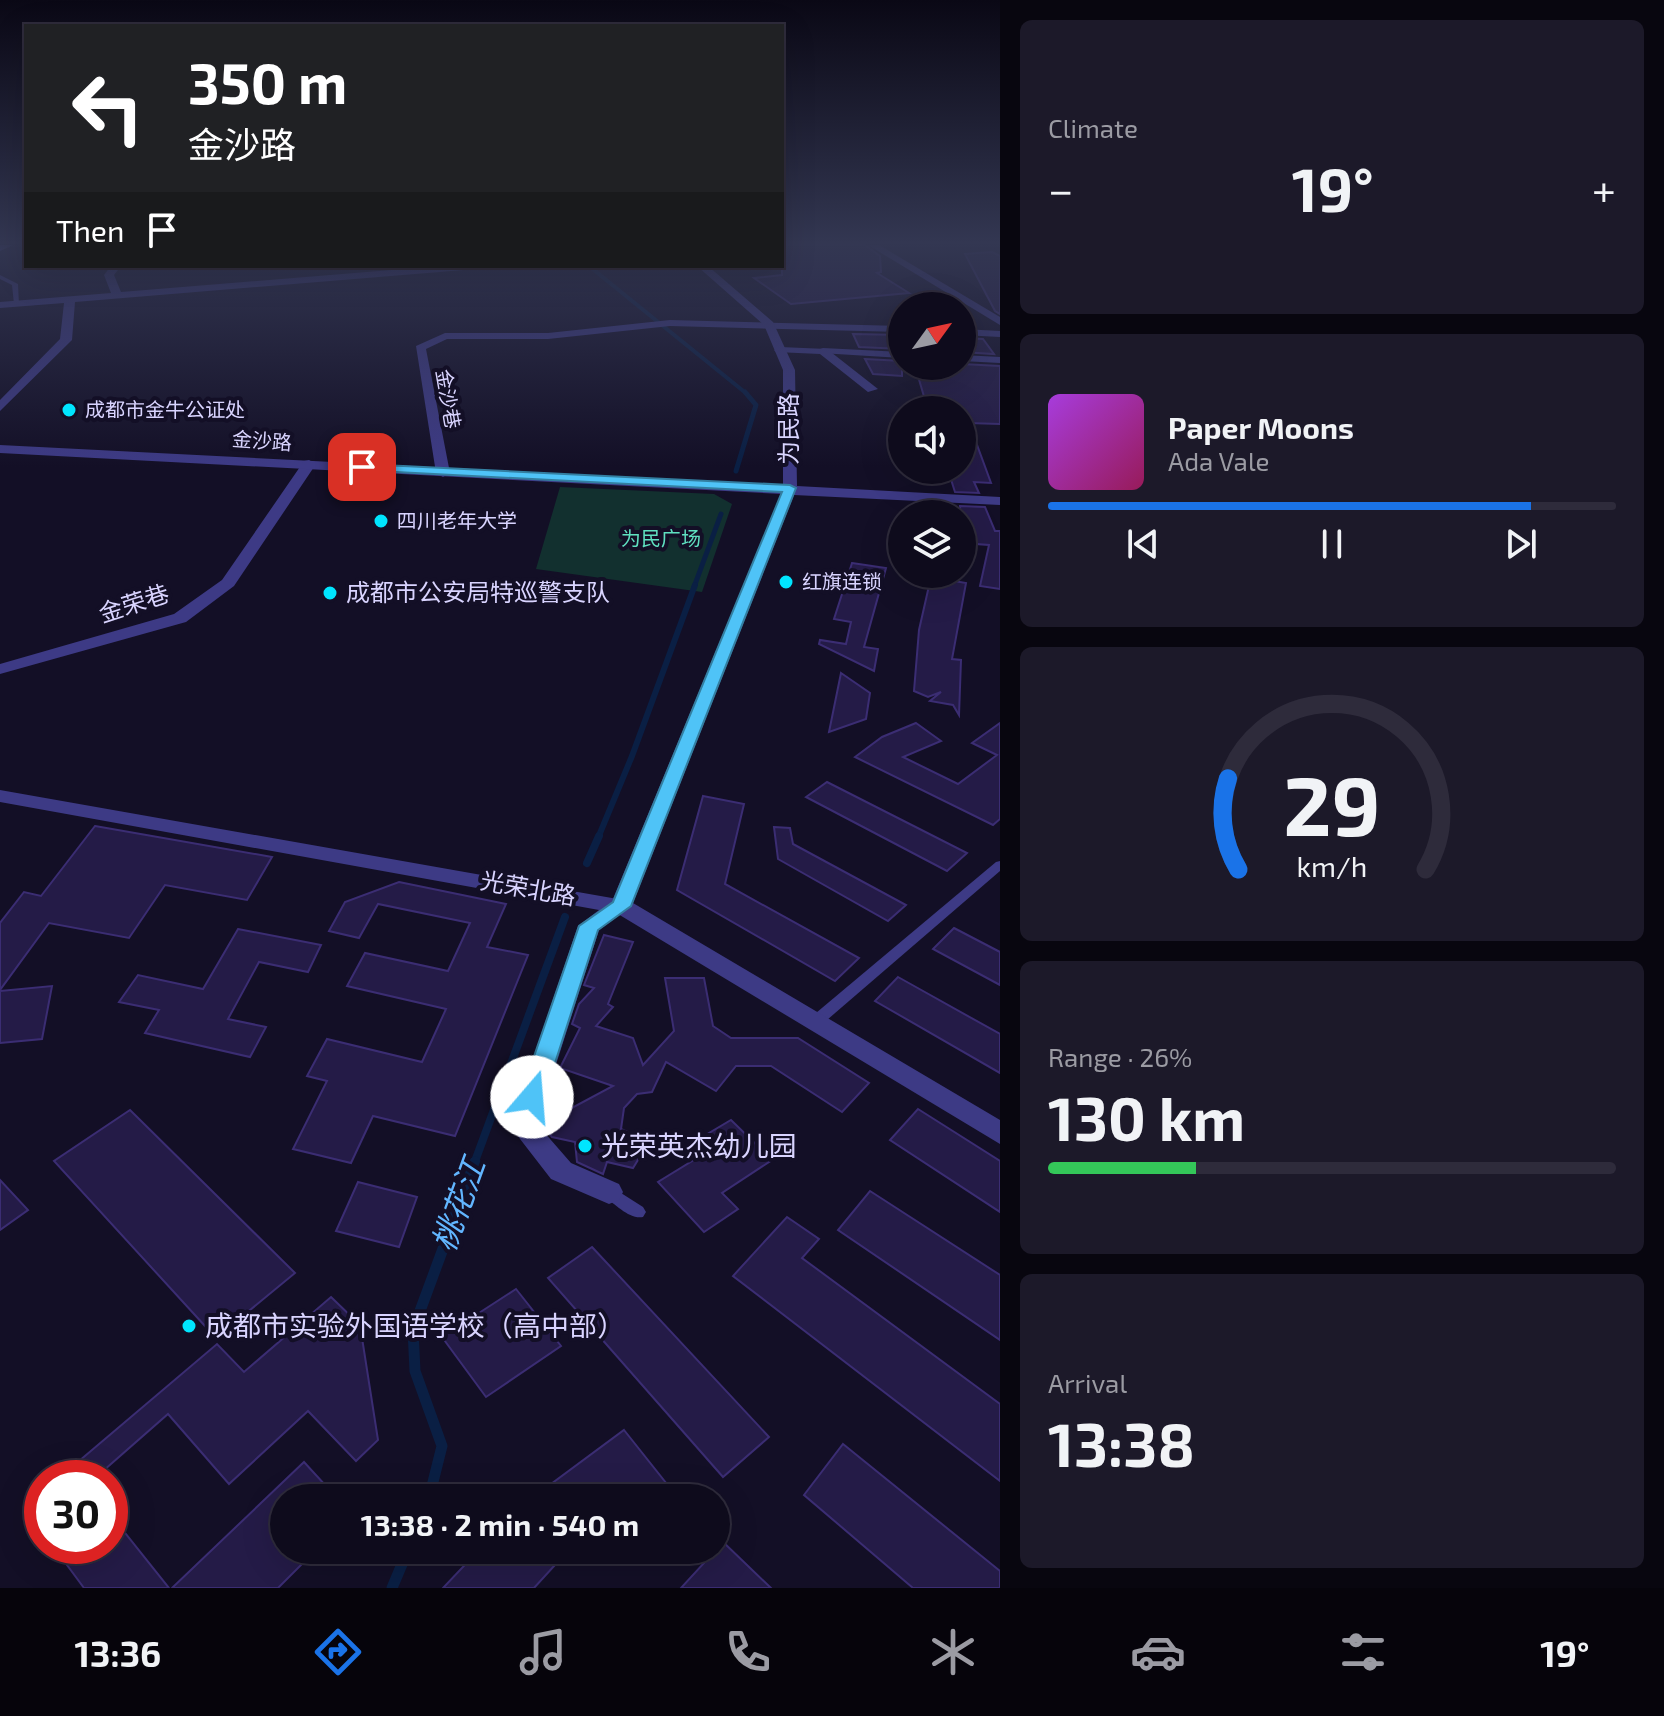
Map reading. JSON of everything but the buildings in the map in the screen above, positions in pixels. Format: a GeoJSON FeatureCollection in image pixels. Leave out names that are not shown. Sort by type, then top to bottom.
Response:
{"type":"FeatureCollection","features":[{"type":"Feature","properties":{"kind":"street"},"geometry":{"type":"LineString","coordinates":[[0,407],[66,340],[68,319]]}},
{"type":"Feature","properties":{"kind":"street","name":"为民路"},"geometry":{"type":"LineString","coordinates":[[621,906],[790,488],[789,370],[769,324],[763,319]]}},
{"type":"Feature","properties":{"kind":"street","name":"金沙巷"},"geometry":{"type":"LineString","coordinates":[[443,473],[420,348],[445,336],[548,336],[670,323],[888,328]]}},
{"type":"Feature","properties":{"kind":"street"},"geometry":{"type":"LineString","coordinates":[[976,333],[1000,334]]}},
{"type":"Feature","properties":{"kind":"street"},"geometry":{"type":"LineString","coordinates":[[780,350],[888,354]]}},
{"type":"Feature","properties":{"kind":"street"},"geometry":{"type":"LineString","coordinates":[[823,351],[872,389]]}},
{"type":"Feature","properties":{"kind":"street"},"geometry":{"type":"LineString","coordinates":[[976,359],[1000,360]]}},
{"type":"Feature","properties":{"kind":"street","name":"金沙路"},"geometry":{"type":"LineString","coordinates":[[0,449],[1000,501]]}},
{"type":"Feature","properties":{"kind":"street","name":"金荣巷"},"geometry":{"type":"LineString","coordinates":[[0,669],[180,618],[228,583],[309,464]]}},
{"type":"Feature","properties":{"kind":"street","name":"光荣北路"},"geometry":{"type":"LineString","coordinates":[[0,796],[621,906],[1000,1133]]}},
{"type":"Feature","properties":{"kind":"street"},"geometry":{"type":"LineString","coordinates":[[609,1192],[561,1171],[523,1126],[589,926],[621,906]]}},
{"type":"Feature","properties":{"kind":"lane"},"geometry":{"type":"LineString","coordinates":[[815,1022],[1000,865]]}},
{"type":"Feature","properties":{"kind":"lane"},"geometry":{"type":"LineString","coordinates":[[609,1192],[638,1212]]}},
{"type":"Feature","properties":{"kind":"green space","name":"为民广场"},"geometry":{"type":"Polygon","coordinates":[[[560,487],[714,494],[732,504],[702,592],[536,569],[560,487]]]}},
{"type":"Feature","properties":{"kind":"waterway","name":"桃花江"},"geometry":{"type":"LineString","coordinates":[[655,319],[746,393]]}},
{"type":"Feature","properties":{"kind":"waterway","name":"桃花江"},"geometry":{"type":"LineString","coordinates":[[736,471],[756,405],[746,393]]}},
{"type":"Feature","properties":{"kind":"waterway","name":"桃花江"},"geometry":{"type":"LineString","coordinates":[[694,587],[721,514]]}},
{"type":"Feature","properties":{"kind":"waterway","name":"桃花江"},"geometry":{"type":"LineString","coordinates":[[598,838],[695,585]]}},
{"type":"Feature","properties":{"kind":"waterway","name":"桃花江"},"geometry":{"type":"LineString","coordinates":[[587,863],[599,836]]}},
{"type":"Feature","properties":{"kind":"waterway","name":"桃花江"},"geometry":{"type":"LineString","coordinates":[[474,1164],[565,917]]}},
{"type":"Feature","properties":{"kind":"waterway","name":"桃花江"},"geometry":{"type":"LineString","coordinates":[[432,1484],[442,1446],[415,1371],[413,1330],[475,1162]]}},
{"type":"Feature","properties":{"kind":"waterway","name":"桃花江"},"geometry":{"type":"LineString","coordinates":[[392,1588],[402,1564]]}},
{"type":"Feature","properties":{"kind":"place","name":"成都市金牛公证处"},"geometry":{"type":"Point","coordinates":[69,410]}},
{"type":"Feature","properties":{"kind":"place","name":"四川老年大学"},"geometry":{"type":"Point","coordinates":[381,521]}},
{"type":"Feature","properties":{"kind":"place","name":"红旗连锁"},"geometry":{"type":"Point","coordinates":[786,582]}},
{"type":"Feature","properties":{"kind":"place","name":"成都市公安局特巡警支队"},"geometry":{"type":"Point","coordinates":[330,593]}},
{"type":"Feature","properties":{"kind":"place","name":"光荣英杰幼儿园"},"geometry":{"type":"Point","coordinates":[585,1146]}},
{"type":"Feature","properties":{"kind":"place","name":"成都市实验外国语学校（高中部）"},"geometry":{"type":"Point","coordinates":[189,1326]}},
{"type":"Feature","properties":{"kind":"route"},"geometry":{"type":"LineString","coordinates":[[362,467],[790,488],[621,906],[589,926],[532,1097]]}}]}
